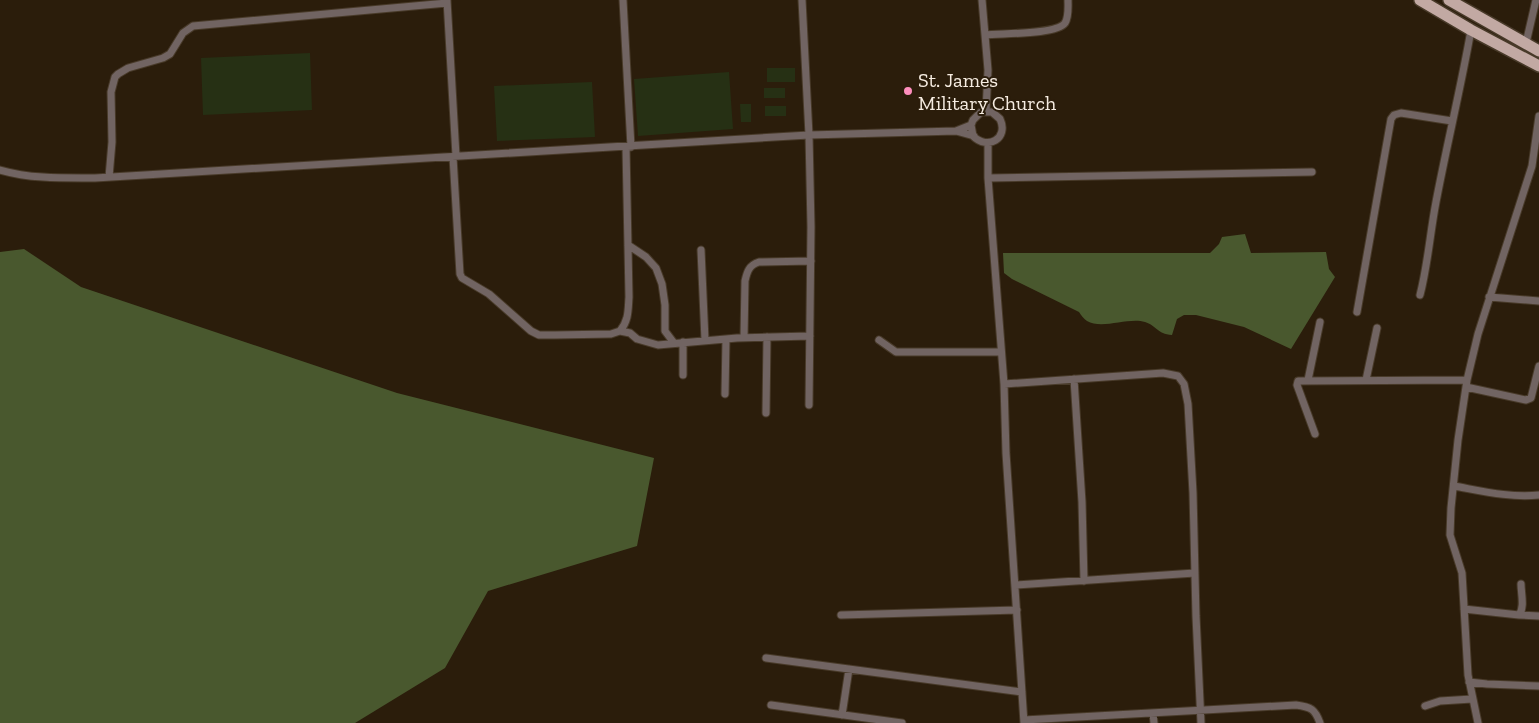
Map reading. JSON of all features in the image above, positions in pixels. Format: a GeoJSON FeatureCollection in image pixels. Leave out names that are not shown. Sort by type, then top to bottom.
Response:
{"type":"FeatureCollection","features":[{"type":"Feature","properties":{"kind":"main road"},"geometry":{"type":"LineString","coordinates":[[1420,0],[1539,66]]}},
{"type":"Feature","properties":{"kind":"main road"},"geometry":{"type":"LineString","coordinates":[[1449,0],[1539,50]]}},
{"type":"Feature","properties":{"kind":"street"},"geometry":{"type":"LineString","coordinates":[[620,331],[628,318],[629,147],[623,0]]}},
{"type":"Feature","properties":{"kind":"street"},"geometry":{"type":"LineString","coordinates":[[802,0],[810,135],[809,405]]}},
{"type":"Feature","properties":{"kind":"street"},"geometry":{"type":"LineString","coordinates":[[982,0],[988,70],[986,111]]}},
{"type":"Feature","properties":{"kind":"street"},"geometry":{"type":"LineString","coordinates":[[985,35],[1053,30],[1064,25],[1067,18],[1068,0]]}},
{"type":"Feature","properties":{"kind":"street"},"geometry":{"type":"LineString","coordinates":[[1526,43],[1536,0]]}},
{"type":"Feature","properties":{"kind":"street"},"geometry":{"type":"LineString","coordinates":[[109,176],[112,142],[111,92],[115,77],[128,68],[163,58],[170,54],[183,33],[193,26],[447,1],[460,274],[462,278],[489,294],[524,326],[539,335],[611,334],[620,331],[630,333],[637,340],[658,345],[705,340],[810,336]]}},
{"type":"Feature","properties":{"kind":"street"},"geometry":{"type":"LineString","coordinates":[[1420,295],[1427,268],[1435,204],[1471,30]]}},
{"type":"Feature","properties":{"kind":"street"},"geometry":{"type":"LineString","coordinates":[[0,170],[37,178],[109,176],[810,135],[956,131],[974,136],[982,142],[988,143],[998,139],[1003,129],[997,115],[986,111],[976,116],[971,125],[956,131]]}},
{"type":"Feature","properties":{"kind":"street"},"geometry":{"type":"LineString","coordinates":[[1357,312],[1391,119],[1394,115],[1401,113],[1452,122]]}},
{"type":"Feature","properties":{"kind":"street"},"geometry":{"type":"LineString","coordinates":[[1478,723],[1469,682],[1462,573],[1450,536],[1458,440],[1466,383],[1478,334],[1532,166],[1539,116]]}},
{"type":"Feature","properties":{"kind":"street"},"geometry":{"type":"LineString","coordinates":[[971,125],[974,136]]}},
{"type":"Feature","properties":{"kind":"street"},"geometry":{"type":"LineString","coordinates":[[988,143],[988,178],[1004,384],[1006,453],[1024,721],[1296,705],[1308,707],[1316,713],[1320,723]]}},
{"type":"Feature","properties":{"kind":"street"},"geometry":{"type":"LineString","coordinates":[[988,178],[1312,172]]}},
{"type":"Feature","properties":{"kind":"street"},"geometry":{"type":"LineString","coordinates":[[628,246],[646,257],[656,268],[662,284],[665,305],[665,331],[674,343]]}},
{"type":"Feature","properties":{"kind":"street"},"geometry":{"type":"LineString","coordinates":[[701,250],[705,340]]}},
{"type":"Feature","properties":{"kind":"street"},"geometry":{"type":"LineString","coordinates":[[744,338],[745,281],[752,264],[759,262],[811,261]]}},
{"type":"Feature","properties":{"kind":"street"},"geometry":{"type":"LineString","coordinates":[[1489,297],[1539,301]]}},
{"type":"Feature","properties":{"kind":"street"},"geometry":{"type":"LineString","coordinates":[[1308,380],[1320,322]]}},
{"type":"Feature","properties":{"kind":"street"},"geometry":{"type":"LineString","coordinates":[[1366,380],[1378,328]]}},
{"type":"Feature","properties":{"kind":"street"},"geometry":{"type":"LineString","coordinates":[[766,414],[767,337]]}},
{"type":"Feature","properties":{"kind":"street"},"geometry":{"type":"LineString","coordinates":[[725,394],[726,339]]}},
{"type":"Feature","properties":{"kind":"street"},"geometry":{"type":"LineString","coordinates":[[879,340],[896,352],[1001,352]]}},
{"type":"Feature","properties":{"kind":"street"},"geometry":{"type":"LineString","coordinates":[[683,342],[683,375]]}},
{"type":"Feature","properties":{"kind":"street"},"geometry":{"type":"LineString","coordinates":[[1315,434],[1296,384],[1298,381],[1366,380],[1466,383],[1526,400],[1530,398],[1539,366]]}},
{"type":"Feature","properties":{"kind":"street"},"geometry":{"type":"LineString","coordinates":[[1004,384],[1163,373],[1178,376],[1184,384],[1188,414],[1201,723]]}},
{"type":"Feature","properties":{"kind":"street"},"geometry":{"type":"LineString","coordinates":[[1074,379],[1082,502],[1084,581]]}},
{"type":"Feature","properties":{"kind":"street"},"geometry":{"type":"LineString","coordinates":[[1454,486],[1501,494],[1539,495]]}},
{"type":"Feature","properties":{"kind":"street"},"geometry":{"type":"LineString","coordinates":[[1016,585],[1195,573]]}},
{"type":"Feature","properties":{"kind":"street"},"geometry":{"type":"LineString","coordinates":[[1519,615],[1522,607],[1521,584]]}},
{"type":"Feature","properties":{"kind":"street"},"geometry":{"type":"LineString","coordinates":[[1464,608],[1539,616]]}},
{"type":"Feature","properties":{"kind":"street"},"geometry":{"type":"LineString","coordinates":[[841,616],[1017,610]]}},
{"type":"Feature","properties":{"kind":"street"},"geometry":{"type":"LineString","coordinates":[[766,658],[1022,692]]}},
{"type":"Feature","properties":{"kind":"street"},"geometry":{"type":"LineString","coordinates":[[842,715],[850,669]]}},
{"type":"Feature","properties":{"kind":"street"},"geometry":{"type":"LineString","coordinates":[[1469,682],[1539,686]]}},
{"type":"Feature","properties":{"kind":"street"},"geometry":{"type":"LineString","coordinates":[[1424,706],[1440,701],[1472,699]]}},
{"type":"Feature","properties":{"kind":"street"},"geometry":{"type":"LineString","coordinates":[[771,705],[902,723]]}},
{"type":"Feature","properties":{"kind":"street"},"geometry":{"type":"LineString","coordinates":[[1153,713],[1154,723]]}},
{"type":"Feature","properties":{"kind":"green space"},"geometry":{"type":"Polygon","coordinates":[[[310,53],[312,110],[203,115],[201,58],[310,53]]]}},
{"type":"Feature","properties":{"kind":"green space"},"geometry":{"type":"Polygon","coordinates":[[[767,68],[795,68],[795,82],[767,82],[767,68]]]}},
{"type":"Feature","properties":{"kind":"green space"},"geometry":{"type":"Polygon","coordinates":[[[729,72],[733,129],[638,136],[634,79],[729,72]]]}},
{"type":"Feature","properties":{"kind":"green space"},"geometry":{"type":"Polygon","coordinates":[[[592,82],[595,137],[497,141],[494,86],[592,82]]]}},
{"type":"Feature","properties":{"kind":"green space"},"geometry":{"type":"Polygon","coordinates":[[[764,88],[785,88],[785,98],[764,98],[764,88]]]}},
{"type":"Feature","properties":{"kind":"green space"},"geometry":{"type":"Polygon","coordinates":[[[740,104],[751,104],[751,122],[741,122],[740,104]]]}},
{"type":"Feature","properties":{"kind":"green space"},"geometry":{"type":"Polygon","coordinates":[[[765,106],[786,106],[786,116],[765,116],[765,106]]]}},
{"type":"Feature","properties":{"kind":"green space"},"geometry":{"type":"Polygon","coordinates":[[[1245,234],[1251,253],[1326,252],[1329,269],[1335,277],[1291,349],[1244,327],[1196,315],[1184,315],[1177,319],[1172,335],[1163,333],[1145,322],[1093,323],[1086,320],[1079,312],[1012,279],[1004,273],[1003,253],[1210,253],[1219,244],[1222,237],[1245,234]]]}},
{"type":"Feature","properties":{"kind":"green space"},"geometry":{"type":"Polygon","coordinates":[[[24,249],[81,287],[397,393],[654,458],[637,546],[488,591],[445,668],[355,723],[0,723],[0,252],[24,249]]]}},
{"type":"Feature","properties":{"kind":"place","name":"St. James Military Church"},"geometry":{"type":"Point","coordinates":[908,91]}}]}
